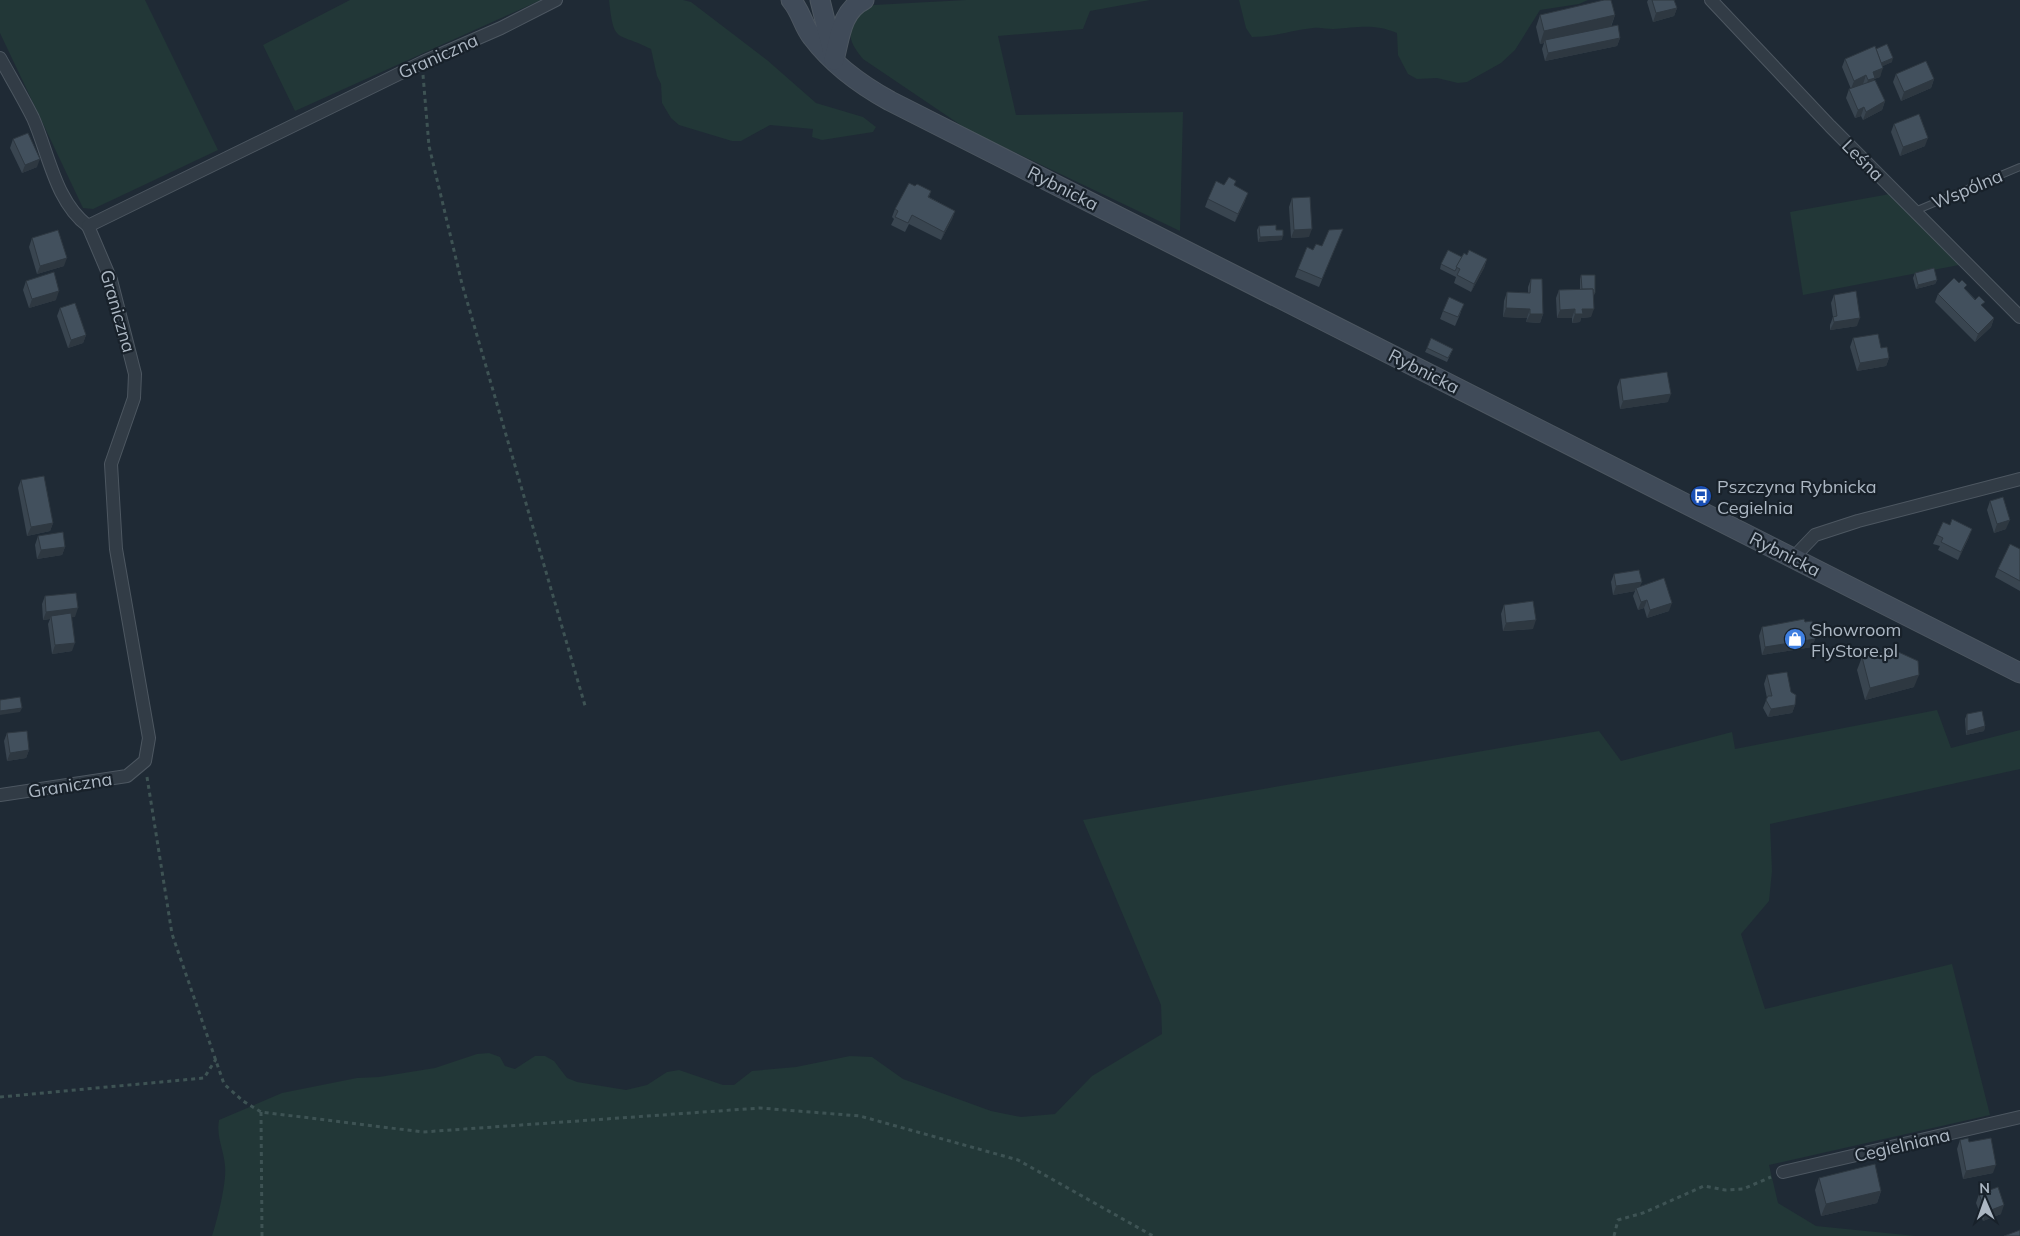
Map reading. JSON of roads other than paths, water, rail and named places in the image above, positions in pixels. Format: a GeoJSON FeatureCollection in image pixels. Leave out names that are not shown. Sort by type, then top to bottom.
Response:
{"type":"FeatureCollection","features":[{"type":"Feature","properties":{"kind":"main road","name":"Rybnicka"},"geometry":{"type":"LineString","coordinates":[[791,0],[804,19],[811,36],[848,75],[890,101],[2020,673]]}},
{"type":"Feature","properties":{"kind":"main road"},"geometry":{"type":"LineString","coordinates":[[804,19],[805,0]]}},
{"type":"Feature","properties":{"kind":"main road"},"geometry":{"type":"LineString","coordinates":[[820,0],[834,60]]}},
{"type":"Feature","properties":{"kind":"main road"},"geometry":{"type":"LineString","coordinates":[[834,60],[844,19],[853,6],[864,0]]}},
{"type":"Feature","properties":{"kind":"street","name":"Graniczna"},"geometry":{"type":"LineString","coordinates":[[0,795],[127,776],[145,761],[149,738],[116,549],[112,464],[134,398],[135,374],[111,280],[88,226],[423,62],[501,28],[556,0]]}},
{"type":"Feature","properties":{"kind":"street","name":"Leśna"},"geometry":{"type":"LineString","coordinates":[[1711,0],[1741,34],[1914,212],[2020,317]]}},
{"type":"Feature","properties":{"kind":"street"},"geometry":{"type":"LineString","coordinates":[[0,58],[33,119],[64,197],[75,216],[88,226]]}},
{"type":"Feature","properties":{"kind":"street"},"geometry":{"type":"LineString","coordinates":[[1793,558],[1815,535],[1858,521],[2020,479]]}},
{"type":"Feature","properties":{"kind":"street","name":"Cegielniana"},"geometry":{"type":"LineString","coordinates":[[1783,1172],[2020,1118]]}},
{"type":"Feature","properties":{"kind":"lane","name":"Wspólna"},"geometry":{"type":"LineString","coordinates":[[1914,212],[2020,167]]}},
{"type":"Feature","properties":{"kind":"place","name":"Pszczyna Rybnicka Cegielnia"},"geometry":{"type":"Point","coordinates":[1701,496]}},
{"type":"Feature","properties":{"kind":"place","name":"Showroom FlyStore.pl"},"geometry":{"type":"Point","coordinates":[1795,639]}}]}
